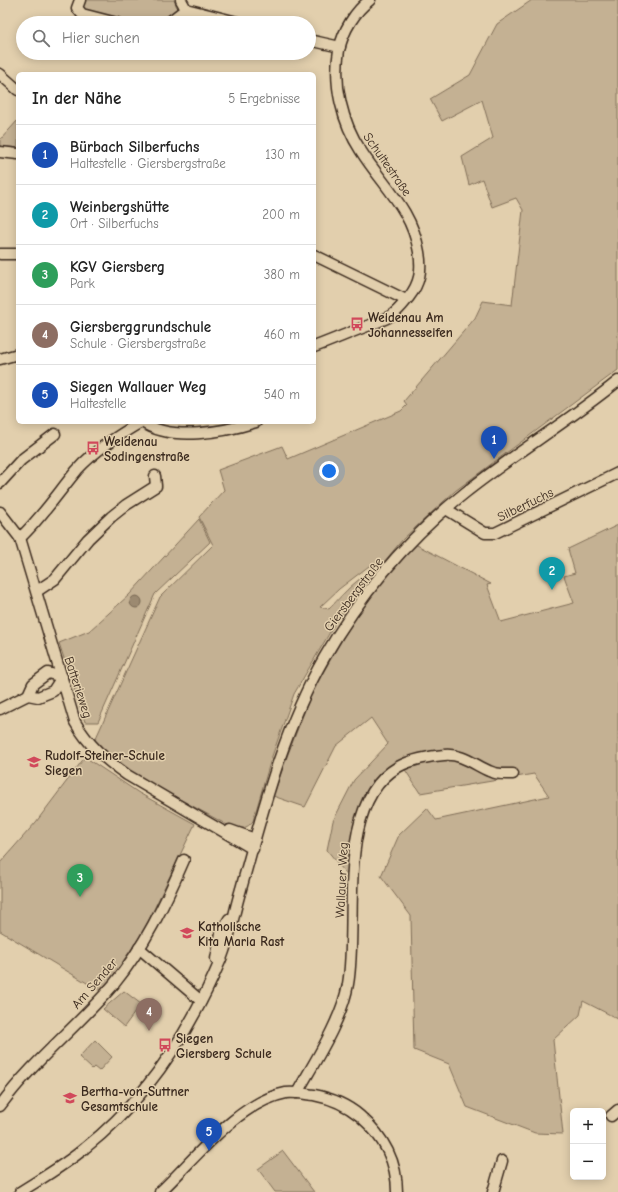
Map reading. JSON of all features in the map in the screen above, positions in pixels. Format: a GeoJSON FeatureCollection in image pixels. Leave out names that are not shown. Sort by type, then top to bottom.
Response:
{"type":"FeatureCollection","features":[{"type":"Feature","properties":{"kind":"street"},"geometry":{"type":"LineString","coordinates":[[80,0],[77,8],[82,14],[90,16]]}},
{"type":"Feature","properties":{"kind":"street","name":"Schultestraße"},"geometry":{"type":"LineString","coordinates":[[316,346],[392,315],[414,290],[420,278],[420,260],[417,241],[406,213],[361,152],[351,132],[339,96],[337,81],[340,47],[350,22],[362,6],[370,0]]}},
{"type":"Feature","properties":{"kind":"street"},"geometry":{"type":"LineString","coordinates":[[174,16],[183,5],[218,16]]}},
{"type":"Feature","properties":{"kind":"street"},"geometry":{"type":"LineString","coordinates":[[316,42],[340,47]]}},
{"type":"Feature","properties":{"kind":"street"},"geometry":{"type":"LineString","coordinates":[[0,74],[16,88]]}},
{"type":"Feature","properties":{"kind":"street"},"geometry":{"type":"LineString","coordinates":[[0,152],[16,154]]}},
{"type":"Feature","properties":{"kind":"street"},"geometry":{"type":"LineString","coordinates":[[0,254],[16,254]]}},
{"type":"Feature","properties":{"kind":"street"},"geometry":{"type":"LineString","coordinates":[[316,256],[406,300]]}},
{"type":"Feature","properties":{"kind":"street"},"geometry":{"type":"LineString","coordinates":[[0,359],[16,355]]}},
{"type":"Feature","properties":{"kind":"street","name":"Giersbergstraße"},"geometry":{"type":"LineString","coordinates":[[20,1192],[80,1152],[126,1111],[151,1082],[172,1053],[201,1001],[214,972],[221,933],[234,911],[284,746],[303,698],[324,658],[348,620],[383,573],[412,541],[446,509],[476,485],[618,381]]}},
{"type":"Feature","properties":{"kind":"street"},"geometry":{"type":"LineString","coordinates":[[20,538],[35,524],[78,469],[118,436],[138,424]]}},
{"type":"Feature","properties":{"kind":"street"},"geometry":{"type":"LineString","coordinates":[[144,424],[149,427],[162,430],[192,434],[210,433],[248,424]]}},
{"type":"Feature","properties":{"kind":"street"},"geometry":{"type":"LineString","coordinates":[[0,483],[21,460],[55,434]]}},
{"type":"Feature","properties":{"kind":"street","name":"Silberfuchs"},"geometry":{"type":"LineString","coordinates":[[446,509],[485,532],[495,533],[618,473]]}},
{"type":"Feature","properties":{"kind":"street"},"geometry":{"type":"LineString","coordinates":[[37,591],[55,579],[101,526],[126,504],[156,486],[156,476]]}},
{"type":"Feature","properties":{"kind":"street","name":"Batterieweg"},"geometry":{"type":"LineString","coordinates":[[0,512],[20,538],[75,722],[81,732],[97,752],[127,775],[202,819],[254,844]]}},
{"type":"Feature","properties":{"kind":"street"},"geometry":{"type":"LineString","coordinates":[[0,709],[28,695],[38,697],[53,691],[62,677],[48,673],[33,684],[28,695]]}},
{"type":"Feature","properties":{"kind":"street","name":"Wallauer Weg"},"geometry":{"type":"LineString","coordinates":[[300,1094],[334,1025],[345,998],[350,970],[355,841],[363,814],[373,791],[382,780],[398,767],[411,762],[445,755],[455,755],[495,773],[513,774]]}},
{"type":"Feature","properties":{"kind":"street","name":"Am Sender"},"geometry":{"type":"LineString","coordinates":[[0,1106],[31,1069],[114,983],[139,948],[166,901],[184,860]]}},
{"type":"Feature","properties":{"kind":"street"},"geometry":{"type":"LineString","coordinates":[[139,948],[201,1001]]}},
{"type":"Feature","properties":{"kind":"street"},"geometry":{"type":"LineString","coordinates":[[160,1192],[236,1118],[253,1105],[268,1098],[288,1093],[326,1097],[356,1113],[375,1130],[390,1156],[396,1178],[397,1192]]}},
{"type":"Feature","properties":{"kind":"street"},"geometry":{"type":"LineString","coordinates":[[493,1192],[502,1161]]}},
{"type":"Feature","properties":{"kind":"shaded area"},"geometry":{"type":"Polygon","coordinates":[[[84,0],[174,0],[178,10],[170,16],[105,16],[84,11],[82,9],[84,0]]]}},
{"type":"Feature","properties":{"kind":"shaded area"},"geometry":{"type":"Polygon","coordinates":[[[532,0],[618,0],[618,370],[455,491],[403,539],[384,562],[369,566],[339,589],[320,607],[329,609],[356,582],[368,574],[374,573],[337,620],[294,694],[271,759],[253,821],[244,828],[231,827],[128,771],[104,751],[95,740],[160,597],[213,545],[199,517],[224,490],[218,470],[282,446],[288,459],[401,411],[407,405],[404,401],[475,318],[483,301],[512,305],[523,210],[516,198],[492,207],[482,179],[469,185],[462,157],[493,138],[482,100],[442,121],[430,99],[470,75],[497,24],[532,0]]]}},
{"type":"Feature","properties":{"kind":"shaded area"},"geometry":{"type":"Polygon","coordinates":[[[16,122],[16,148],[0,146],[0,140],[16,122]]]}},
{"type":"Feature","properties":{"kind":"shaded area"},"geometry":{"type":"Polygon","coordinates":[[[199,519],[210,542],[155,594],[98,722],[85,722],[59,643],[89,631],[129,595],[199,519]]]}},
{"type":"Feature","properties":{"kind":"shaded area"},"geometry":{"type":"Polygon","coordinates":[[[618,525],[618,1019],[583,1001],[580,1015],[553,1040],[563,1134],[535,1133],[467,1107],[449,1064],[414,1050],[411,916],[381,876],[399,835],[427,808],[436,820],[549,796],[534,774],[420,793],[404,768],[379,786],[370,806],[358,852],[348,876],[327,850],[333,821],[354,780],[388,744],[371,718],[336,746],[305,807],[273,796],[312,692],[344,636],[374,591],[415,544],[491,584],[487,585],[501,622],[574,603],[564,576],[575,573],[568,549],[618,525]]]}},
{"type":"Feature","properties":{"kind":"shaded area"},"geometry":{"type":"Polygon","coordinates":[[[138,596],[141,597],[141,607],[134,608],[131,607],[130,600],[131,597],[138,596]]]}},
{"type":"Feature","properties":{"kind":"shaded area"},"geometry":{"type":"Polygon","coordinates":[[[85,757],[139,793],[195,824],[143,932],[102,992],[0,931],[0,863],[36,822],[85,757]]]}},
{"type":"Feature","properties":{"kind":"shaded area"},"geometry":{"type":"Polygon","coordinates":[[[124,991],[141,1004],[124,1027],[103,1009],[124,991]]]}},
{"type":"Feature","properties":{"kind":"shaded area"},"geometry":{"type":"Polygon","coordinates":[[[95,1040],[112,1057],[99,1071],[94,1067],[92,1069],[79,1057],[95,1040]]]}},
{"type":"Feature","properties":{"kind":"shaded area"},"geometry":{"type":"Polygon","coordinates":[[[283,1151],[314,1192],[275,1192],[258,1169],[283,1151]]]}},
{"type":"Feature","properties":{"kind":"place","name":"Weidenau Am Johannesseifen"},"geometry":{"type":"Point","coordinates":[357,324]}},
{"type":"Feature","properties":{"kind":"place","name":"Weidenau Sodingenstraße"},"geometry":{"type":"Point","coordinates":[93,448]}},
{"type":"Feature","properties":{"kind":"place","name":"Bürbach Silberfuchs"},"geometry":{"type":"Point","coordinates":[494,459]}},
{"type":"Feature","properties":{"kind":"place","name":"Weinbergshütte"},"geometry":{"type":"Point","coordinates":[552,590]}},
{"type":"Feature","properties":{"kind":"place","name":"Rudolf-Steiner-Schule Siegen"},"geometry":{"type":"Point","coordinates":[34,762]}},
{"type":"Feature","properties":{"kind":"place","name":"KGV Giersberg"},"geometry":{"type":"Point","coordinates":[80,897]}},
{"type":"Feature","properties":{"kind":"place","name":"Katholische Kita Maria Rast"},"geometry":{"type":"Point","coordinates":[187,933]}},
{"type":"Feature","properties":{"kind":"place","name":"Giersberggrundschule"},"geometry":{"type":"Point","coordinates":[149,1031]}},
{"type":"Feature","properties":{"kind":"place","name":"Siegen Giersberg Schule"},"geometry":{"type":"Point","coordinates":[165,1045]}},
{"type":"Feature","properties":{"kind":"place","name":"Bertha-von-Suttner Gesamtschule"},"geometry":{"type":"Point","coordinates":[70,1098]}},
{"type":"Feature","properties":{"kind":"place","name":"Siegen Wallauer Weg"},"geometry":{"type":"Point","coordinates":[209,1151]}}]}
